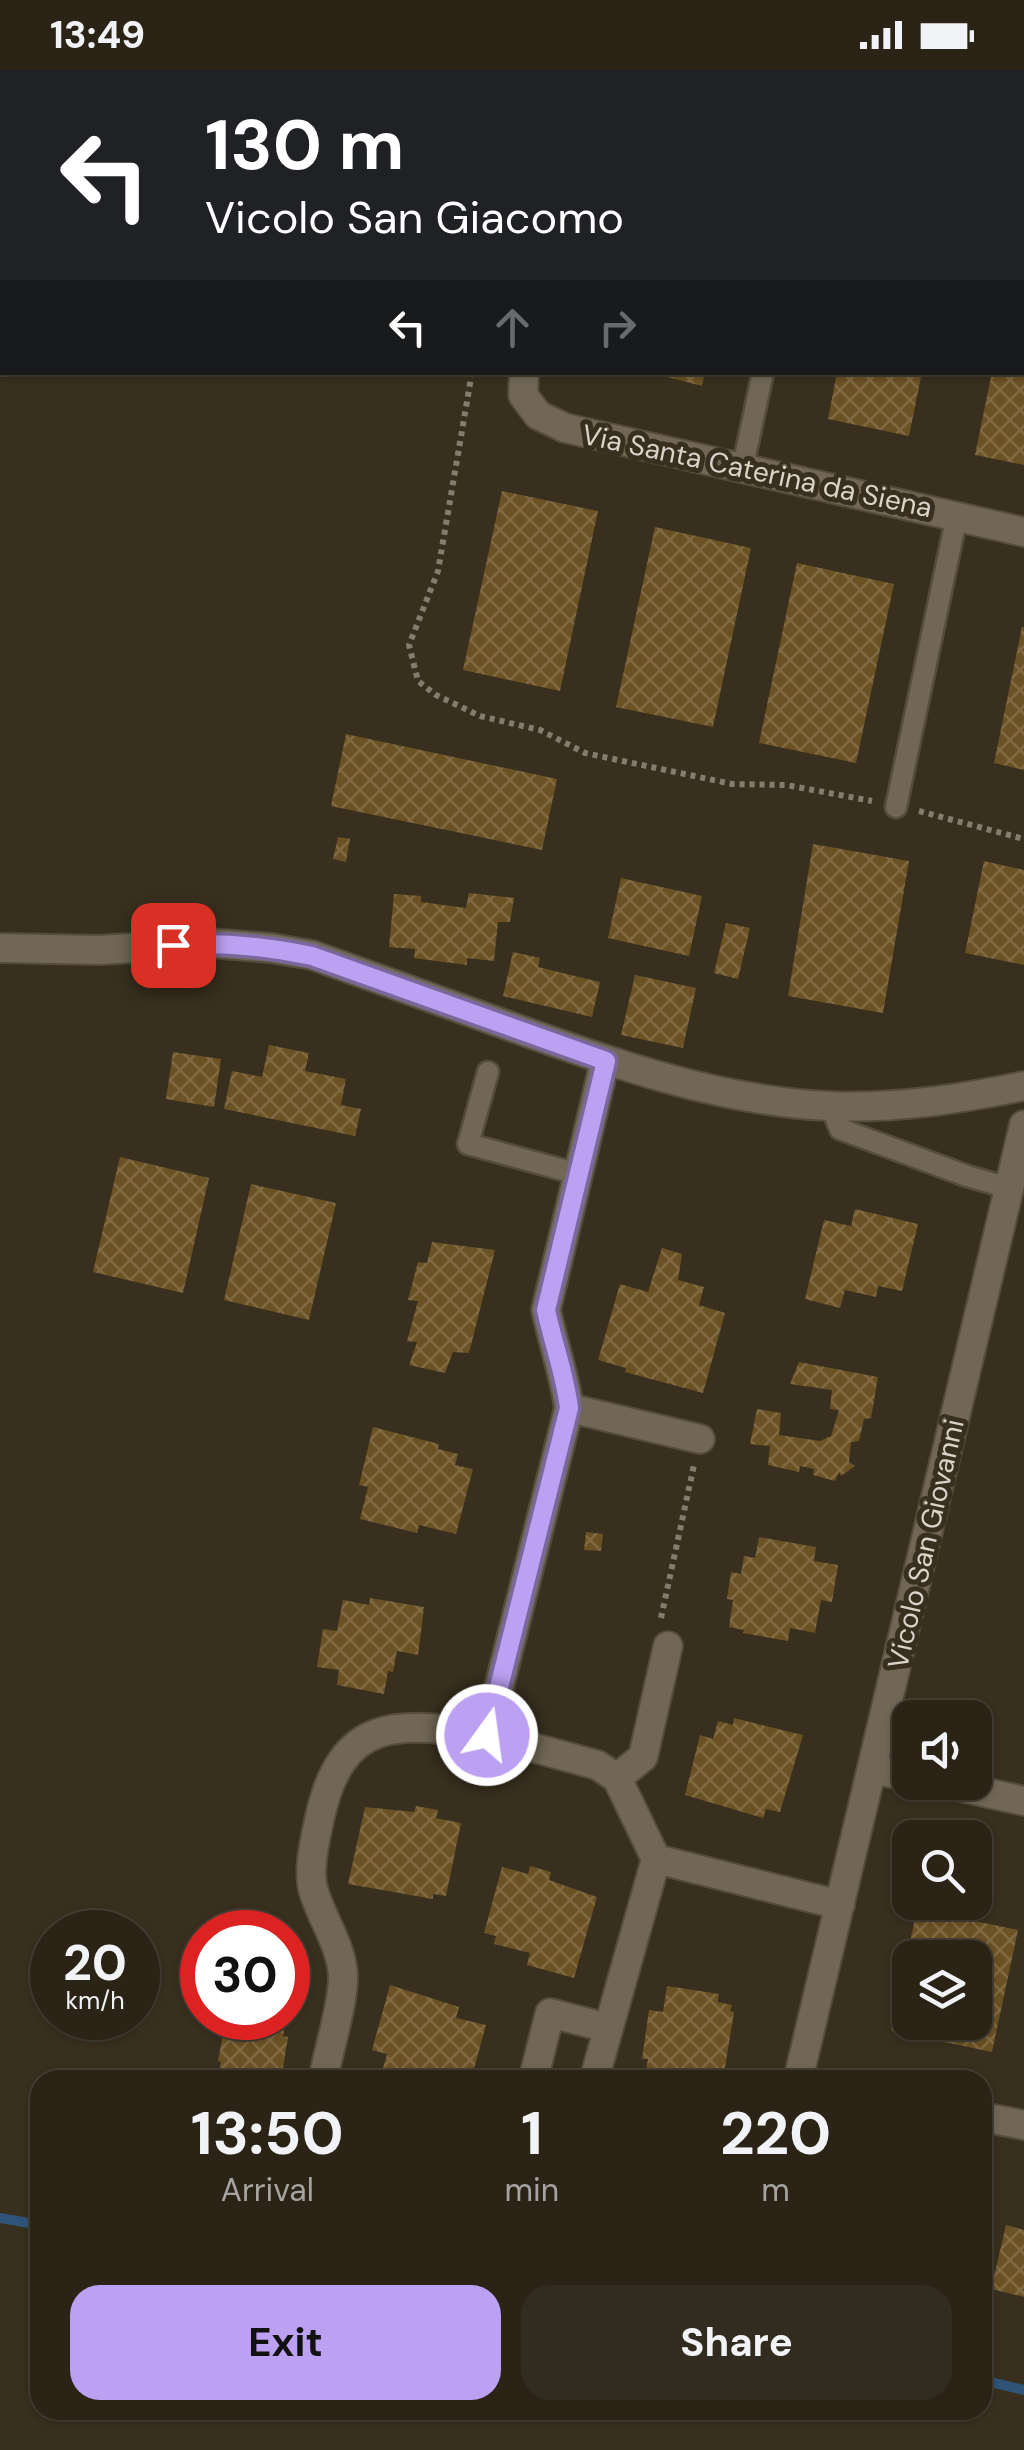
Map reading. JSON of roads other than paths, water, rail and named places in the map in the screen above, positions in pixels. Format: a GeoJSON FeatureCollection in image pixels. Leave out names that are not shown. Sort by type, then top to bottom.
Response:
{"type":"FeatureCollection","features":[{"type":"Feature","properties":{"kind":"street","name":"Via Santa Caterina da Siena"},"geometry":{"type":"LineString","coordinates":[[524,375],[523,394],[538,415],[565,428],[1024,532]]}},
{"type":"Feature","properties":{"kind":"street"},"geometry":{"type":"LineString","coordinates":[[0,948],[100,950],[210,942],[298,953],[606,1061],[715,1090],[786,1103],[831,1106],[949,1100],[1024,1086]]}},
{"type":"Feature","properties":{"kind":"street"},"geometry":{"type":"LineString","coordinates":[[487,1735],[569,1408],[565,1376],[546,1310],[606,1061]]}},
{"type":"Feature","properties":{"kind":"street","name":"Vicolo San Giovanni"},"geometry":{"type":"LineString","coordinates":[[800,2070],[1024,1125]]}},
{"type":"Feature","properties":{"kind":"street"},"geometry":{"type":"LineString","coordinates":[[569,1408],[700,1439]]}},
{"type":"Feature","properties":{"kind":"street"},"geometry":{"type":"LineString","coordinates":[[617,1778],[643,1757],[668,1646]]}},
{"type":"Feature","properties":{"kind":"street"},"geometry":{"type":"LineString","coordinates":[[324,2070],[343,1980],[340,1954],[312,1886],[323,1803],[341,1760],[360,1740],[393,1729],[429,1726],[487,1735],[597,1766],[617,1778],[656,1858],[597,2070]]}},
{"type":"Feature","properties":{"kind":"street"},"geometry":{"type":"LineString","coordinates":[[874,1769],[892,1773]]}},
{"type":"Feature","properties":{"kind":"street"},"geometry":{"type":"LineString","coordinates":[[992,1794],[1024,1801]]}},
{"type":"Feature","properties":{"kind":"street"},"geometry":{"type":"LineString","coordinates":[[656,1858],[840,1905]]}},
{"type":"Feature","properties":{"kind":"street"},"geometry":{"type":"LineString","coordinates":[[535,2070],[550,2013],[608,2028]]}},
{"type":"Feature","properties":{"kind":"street"},"geometry":{"type":"LineString","coordinates":[[992,2119],[1024,2125]]}},
{"type":"Feature","properties":{"kind":"lane"},"geometry":{"type":"LineString","coordinates":[[743,466],[762,375]]}},
{"type":"Feature","properties":{"kind":"lane"},"geometry":{"type":"LineString","coordinates":[[896,807],[957,515]]}},
{"type":"Feature","properties":{"kind":"lane"},"geometry":{"type":"LineString","coordinates":[[488,1072],[468,1144],[578,1174]]}},
{"type":"Feature","properties":{"kind":"lane"},"geometry":{"type":"LineString","coordinates":[[831,1106],[840,1129],[1010,1188]]}},
{"type":"Feature","properties":{"kind":"waterway"},"geometry":{"type":"LineString","coordinates":[[0,2218],[30,2223]]}},
{"type":"Feature","properties":{"kind":"waterway"},"geometry":{"type":"LineString","coordinates":[[992,2382],[1024,2390]]}}]}
